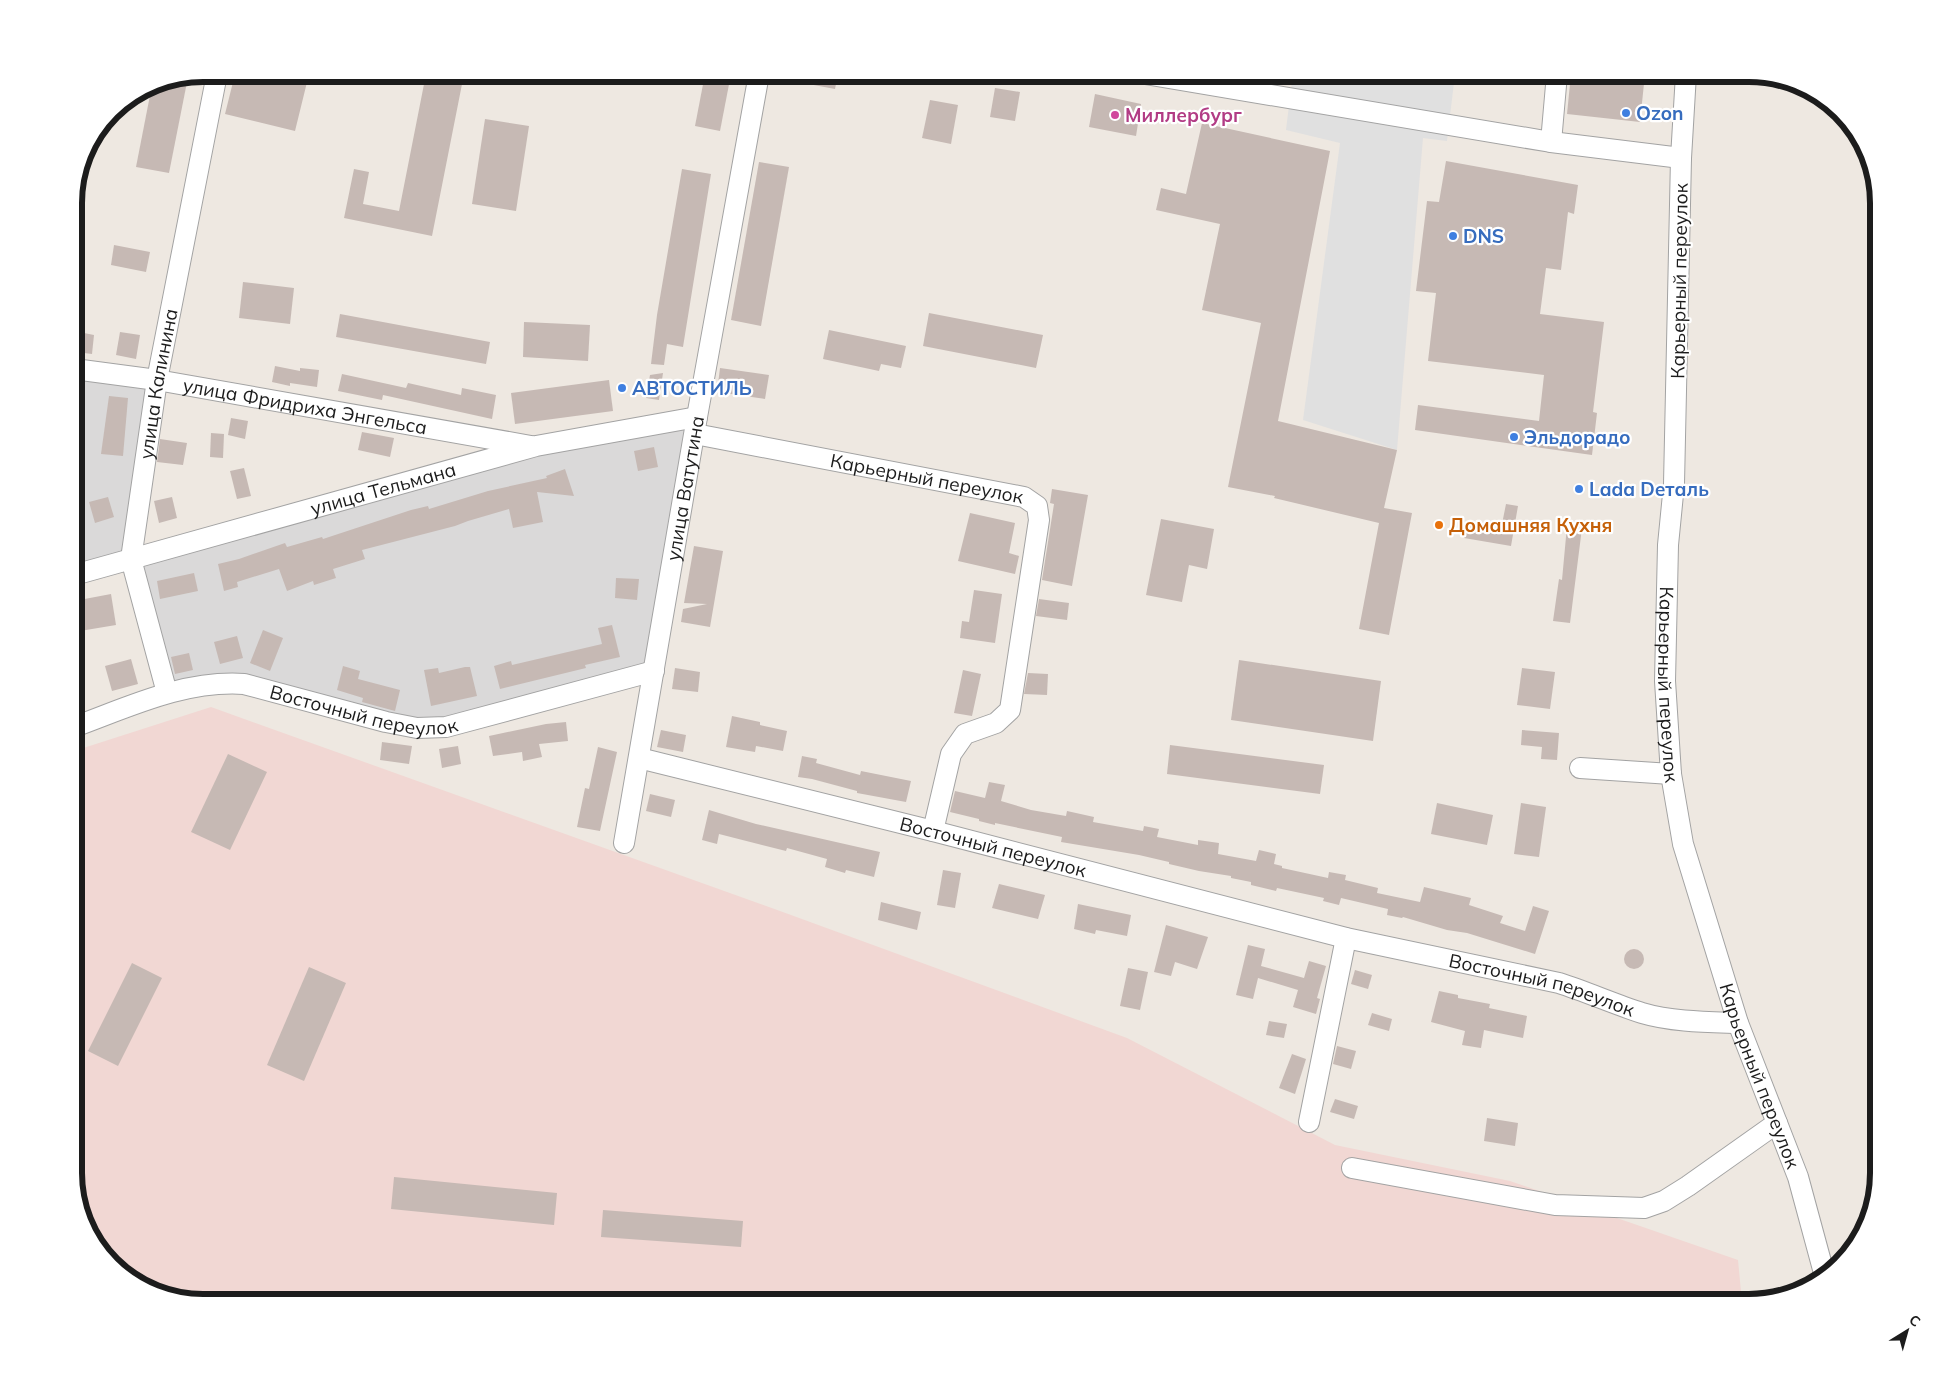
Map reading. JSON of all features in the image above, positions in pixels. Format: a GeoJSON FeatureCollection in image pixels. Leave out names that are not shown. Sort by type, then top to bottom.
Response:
{"type":"FeatureCollection","features":[{"type":"Feature","properties":{"kind":"street"},"geometry":{"type":"LineString","coordinates":[[1194,82],[1551,142],[1682,158]]}},
{"type":"Feature","properties":{"kind":"street"},"geometry":{"type":"LineString","coordinates":[[1551,142],[1556,82]]}},
{"type":"Feature","properties":{"kind":"street","name":"Карьерный переулок"},"geometry":{"type":"LineString","coordinates":[[1686,82],[1674,484],[1668,545],[1665,681],[1671,774],[1683,844],[1738,1023],[1798,1177],[1823,1268]]}},
{"type":"Feature","properties":{"kind":"street","name":"улица Калинина"},"geometry":{"type":"LineString","coordinates":[[167,693],[131,558],[157,380],[215,83]]}},
{"type":"Feature","properties":{"kind":"street","name":"улица Ватутина"},"geometry":{"type":"LineString","coordinates":[[624,843],[757,83]]}},
{"type":"Feature","properties":{"kind":"street","name":"улица Фридриха Энгельса"},"geometry":{"type":"LineString","coordinates":[[83,370],[157,380],[536,446]]}},
{"type":"Feature","properties":{"kind":"street","name":"улица Тельмана"},"geometry":{"type":"LineString","coordinates":[[83,571],[536,446],[696,425]]}},
{"type":"Feature","properties":{"kind":"street","name":"Карьерный переулок"},"geometry":{"type":"LineString","coordinates":[[696,425],[1024,497],[1038,506],[1040,520],[1010,710],[996,723],[965,734],[951,754],[933,830]]}},
{"type":"Feature","properties":{"kind":"street","name":"Восточный переулок"},"geometry":{"type":"LineString","coordinates":[[83,723],[167,693],[222,683],[244,684],[386,722],[417,728],[446,727],[654,671]]}},
{"type":"Feature","properties":{"kind":"street","name":"Восточный переулок"},"geometry":{"type":"LineString","coordinates":[[639,758],[933,830],[1346,938],[1559,983],[1592,993],[1644,1014],[1690,1021],[1738,1023]]}},
{"type":"Feature","properties":{"kind":"street"},"geometry":{"type":"LineString","coordinates":[[1580,768],[1671,774]]}},
{"type":"Feature","properties":{"kind":"street"},"geometry":{"type":"LineString","coordinates":[[1309,1122],[1346,938]]}},
{"type":"Feature","properties":{"kind":"street"},"geometry":{"type":"LineString","coordinates":[[1352,1168],[1555,1205],[1644,1208],[1664,1201],[1688,1186],[1777,1123]]}},
{"type":"Feature","properties":{"kind":"shaded area"},"geometry":{"type":"Polygon","coordinates":[[[1292,82],[1454,82],[1447,141],[1423,138],[1397,450],[1303,420],[1340,143],[1286,130],[1292,82]]]}},
{"type":"Feature","properties":{"kind":"shaded area"},"geometry":{"type":"Polygon","coordinates":[[[83,374],[153,383],[128,555],[83,568],[83,374]]]}},
{"type":"Feature","properties":{"kind":"shaded area"},"geometry":{"type":"Polygon","coordinates":[[[694,422],[651,668],[446,726],[244,682],[169,690],[134,560],[538,449],[694,422]]]}},
{"type":"Feature","properties":{"kind":"shaded area"},"geometry":{"type":"Polygon","coordinates":[[[211,707],[1127,1038],[1335,1145],[1510,1181],[1738,1260],[1741,1294],[204,1294],[172,1289],[150,1281],[136,1273],[113,1252],[103,1240],[92,1219],[85,1196],[83,1180],[83,748],[211,707]]]}},
{"type":"Feature","properties":{"kind":"building"},"geometry":{"type":"Polygon","coordinates":[[[1570,82],[1644,82],[1640,122],[1567,114],[1570,82]]]}},
{"type":"Feature","properties":{"kind":"building"},"geometry":{"type":"Polygon","coordinates":[[[233,83],[307,83],[295,131],[225,114],[233,83]]]}},
{"type":"Feature","properties":{"kind":"building"},"geometry":{"type":"Polygon","coordinates":[[[424,83],[462,83],[432,236],[344,218],[354,169],[369,172],[363,204],[399,211],[424,83]]]}},
{"type":"Feature","properties":{"kind":"building"},"geometry":{"type":"Polygon","coordinates":[[[703,83],[729,83],[720,131],[695,126],[703,83]]]}},
{"type":"Feature","properties":{"kind":"building"},"geometry":{"type":"Polygon","coordinates":[[[801,83],[836,83],[835,89],[801,83]]]}},
{"type":"Feature","properties":{"kind":"building"},"geometry":{"type":"Polygon","coordinates":[[[187,84],[169,173],[136,167],[150,95],[187,84]]]}},
{"type":"Feature","properties":{"kind":"building"},"geometry":{"type":"Polygon","coordinates":[[[995,88],[1020,92],[1015,121],[990,117],[995,88]]]}},
{"type":"Feature","properties":{"kind":"building","name":"Миллербург"},"geometry":{"type":"Polygon","coordinates":[[[1095,94],[1141,104],[1136,136],[1089,127],[1095,94]]]}},
{"type":"Feature","properties":{"kind":"building"},"geometry":{"type":"Polygon","coordinates":[[[930,100],[958,105],[951,144],[922,138],[930,100]]]}},
{"type":"Feature","properties":{"kind":"building"},"geometry":{"type":"Polygon","coordinates":[[[485,119],[529,126],[516,211],[472,204],[485,119]]]}},
{"type":"Feature","properties":{"kind":"building"},"geometry":{"type":"Polygon","coordinates":[[[1202,123],[1330,151],[1278,421],[1397,450],[1384,508],[1412,513],[1389,635],[1359,629],[1379,523],[1274,498],[1275,496],[1228,487],[1261,323],[1202,310],[1220,224],[1156,210],[1161,188],[1186,194],[1202,123]]]}},
{"type":"Feature","properties":{"kind":"building"},"geometry":{"type":"Polygon","coordinates":[[[1446,161],[1578,185],[1574,214],[1568,212],[1561,270],[1546,268],[1540,314],[1604,322],[1593,412],[1597,413],[1592,455],[1415,430],[1418,405],[1539,421],[1544,375],[1428,361],[1436,293],[1416,291],[1427,201],[1439,202],[1446,161]]]}},
{"type":"Feature","properties":{"kind":"building"},"geometry":{"type":"Polygon","coordinates":[[[759,162],[789,167],[761,326],[731,320],[759,162]]]}},
{"type":"Feature","properties":{"kind":"building"},"geometry":{"type":"Polygon","coordinates":[[[682,169],[711,174],[683,347],[667,344],[664,365],[651,364],[657,315],[682,169]]]}},
{"type":"Feature","properties":{"kind":"building"},"geometry":{"type":"Polygon","coordinates":[[[114,245],[150,252],[146,272],[111,265],[114,245]]]}},
{"type":"Feature","properties":{"kind":"building"},"geometry":{"type":"Polygon","coordinates":[[[243,282],[294,288],[290,324],[239,318],[243,282]]]}},
{"type":"Feature","properties":{"kind":"building"},"geometry":{"type":"Polygon","coordinates":[[[929,313],[1043,335],[1036,368],[923,346],[929,313]]]}},
{"type":"Feature","properties":{"kind":"building"},"geometry":{"type":"Polygon","coordinates":[[[340,314],[490,342],[486,364],[336,337],[340,314]]]}},
{"type":"Feature","properties":{"kind":"building"},"geometry":{"type":"Polygon","coordinates":[[[524,322],[590,325],[588,361],[523,357],[524,322]]]}},
{"type":"Feature","properties":{"kind":"building"},"geometry":{"type":"Polygon","coordinates":[[[829,330],[906,346],[901,368],[881,364],[879,371],[823,359],[829,330]]]}},
{"type":"Feature","properties":{"kind":"building"},"geometry":{"type":"Polygon","coordinates":[[[120,332],[140,335],[136,359],[116,355],[120,332]]]}},
{"type":"Feature","properties":{"kind":"building"},"geometry":{"type":"Polygon","coordinates":[[[83,333],[94,335],[92,354],[83,353],[83,333]]]}},
{"type":"Feature","properties":{"kind":"building"},"geometry":{"type":"Polygon","coordinates":[[[275,366],[300,371],[300,368],[319,370],[317,387],[290,383],[290,386],[272,382],[275,366]]]}},
{"type":"Feature","properties":{"kind":"building"},"geometry":{"type":"Polygon","coordinates":[[[720,368],[769,375],[765,399],[717,392],[720,368]]]}},
{"type":"Feature","properties":{"kind":"building"},"geometry":{"type":"Polygon","coordinates":[[[663,373],[659,400],[646,398],[650,375],[663,373]]]}},
{"type":"Feature","properties":{"kind":"building"},"geometry":{"type":"Polygon","coordinates":[[[342,374],[406,388],[408,383],[461,395],[462,388],[496,395],[492,419],[383,395],[382,400],[338,391],[342,374]]]}},
{"type":"Feature","properties":{"kind":"building"},"geometry":{"type":"Polygon","coordinates":[[[609,380],[613,411],[515,424],[511,393],[609,380]]]}},
{"type":"Feature","properties":{"kind":"building"},"geometry":{"type":"Polygon","coordinates":[[[109,396],[128,398],[123,456],[101,454],[109,396]]]}},
{"type":"Feature","properties":{"kind":"building"},"geometry":{"type":"Polygon","coordinates":[[[231,418],[248,421],[245,439],[228,435],[231,418]]]}},
{"type":"Feature","properties":{"kind":"building"},"geometry":{"type":"Polygon","coordinates":[[[362,432],[394,438],[390,457],[358,450],[362,432]]]}},
{"type":"Feature","properties":{"kind":"building"},"geometry":{"type":"Polygon","coordinates":[[[211,433],[224,434],[223,458],[210,457],[211,433]]]}},
{"type":"Feature","properties":{"kind":"building"},"geometry":{"type":"Polygon","coordinates":[[[160,439],[187,443],[183,465],[157,462],[160,439]]]}},
{"type":"Feature","properties":{"kind":"building"},"geometry":{"type":"Polygon","coordinates":[[[654,447],[658,467],[638,471],[634,451],[654,447]]]}},
{"type":"Feature","properties":{"kind":"building"},"geometry":{"type":"Polygon","coordinates":[[[244,468],[251,496],[237,499],[230,471],[244,468]]]}},
{"type":"Feature","properties":{"kind":"building"},"geometry":{"type":"Polygon","coordinates":[[[565,469],[574,496],[537,492],[543,522],[513,528],[509,509],[455,526],[362,550],[365,559],[333,569],[336,578],[314,585],[313,581],[287,591],[279,569],[237,582],[238,587],[224,591],[218,564],[239,559],[285,543],[287,547],[322,537],[323,539],[411,510],[428,506],[429,509],[488,491],[547,478],[546,476],[565,469]]]}},
{"type":"Feature","properties":{"kind":"building"},"geometry":{"type":"Polygon","coordinates":[[[1052,489],[1088,495],[1072,586],[1042,580],[1054,504],[1050,503],[1052,489]]]}},
{"type":"Feature","properties":{"kind":"building"},"geometry":{"type":"Polygon","coordinates":[[[108,497],[114,517],[95,523],[89,502],[108,497]]]}},
{"type":"Feature","properties":{"kind":"building"},"geometry":{"type":"Polygon","coordinates":[[[172,497],[177,518],[159,523],[154,501],[172,497]]]}},
{"type":"Feature","properties":{"kind":"building"},"geometry":{"type":"Polygon","coordinates":[[[1506,504],[1518,506],[1511,546],[1464,538],[1467,522],[1501,529],[1506,504]]]}},
{"type":"Feature","properties":{"kind":"building"},"geometry":{"type":"Polygon","coordinates":[[[970,513],[1015,523],[1009,553],[1019,556],[1015,574],[958,561],[970,513]]]}},
{"type":"Feature","properties":{"kind":"building"},"geometry":{"type":"Polygon","coordinates":[[[1161,519],[1214,529],[1207,569],[1189,565],[1182,602],[1146,595],[1161,519]]]}},
{"type":"Feature","properties":{"kind":"building"},"geometry":{"type":"Polygon","coordinates":[[[1567,526],[1582,528],[1570,623],[1553,621],[1559,579],[1562,580],[1567,526]]]}},
{"type":"Feature","properties":{"kind":"building"},"geometry":{"type":"Polygon","coordinates":[[[694,546],[723,551],[710,627],[681,622],[683,609],[707,604],[684,603],[694,546]]]}},
{"type":"Feature","properties":{"kind":"building"},"geometry":{"type":"Polygon","coordinates":[[[194,573],[198,591],[160,599],[157,581],[194,573]]]}},
{"type":"Feature","properties":{"kind":"building"},"geometry":{"type":"Polygon","coordinates":[[[616,578],[639,579],[637,600],[615,598],[616,578]]]}},
{"type":"Feature","properties":{"kind":"building"},"geometry":{"type":"Polygon","coordinates":[[[974,590],[1002,594],[995,643],[960,638],[962,621],[969,622],[974,590]]]}},
{"type":"Feature","properties":{"kind":"building"},"geometry":{"type":"Polygon","coordinates":[[[111,594],[116,625],[83,630],[83,599],[111,594]]]}},
{"type":"Feature","properties":{"kind":"building"},"geometry":{"type":"Polygon","coordinates":[[[1039,599],[1069,603],[1067,620],[1036,616],[1039,599]]]}},
{"type":"Feature","properties":{"kind":"building"},"geometry":{"type":"Polygon","coordinates":[[[612,625],[620,657],[585,665],[586,668],[500,689],[494,666],[511,661],[512,665],[602,644],[598,628],[612,625]]]}},
{"type":"Feature","properties":{"kind":"building"},"geometry":{"type":"Polygon","coordinates":[[[263,630],[283,638],[270,671],[250,663],[263,630]]]}},
{"type":"Feature","properties":{"kind":"building"},"geometry":{"type":"Polygon","coordinates":[[[237,636],[243,658],[220,664],[214,642],[237,636]]]}},
{"type":"Feature","properties":{"kind":"building"},"geometry":{"type":"Polygon","coordinates":[[[189,653],[193,670],[175,674],[171,657],[189,653]]]}},
{"type":"Feature","properties":{"kind":"building"},"geometry":{"type":"Polygon","coordinates":[[[131,659],[138,684],[112,691],[105,666],[131,659]]]}},
{"type":"Feature","properties":{"kind":"building"},"geometry":{"type":"Polygon","coordinates":[[[1239,660],[1381,681],[1373,741],[1231,720],[1239,660]]]}},
{"type":"Feature","properties":{"kind":"building"},"geometry":{"type":"Polygon","coordinates":[[[343,666],[360,671],[358,679],[400,690],[395,711],[362,702],[363,698],[337,690],[343,666]]]}},
{"type":"Feature","properties":{"kind":"building"},"geometry":{"type":"Polygon","coordinates":[[[470,667],[477,696],[431,706],[424,670],[438,668],[439,673],[470,667]]]}},
{"type":"Feature","properties":{"kind":"building"},"geometry":{"type":"Polygon","coordinates":[[[675,668],[700,672],[698,692],[672,689],[675,668]]]}},
{"type":"Feature","properties":{"kind":"building"},"geometry":{"type":"Polygon","coordinates":[[[1522,668],[1555,672],[1550,709],[1517,705],[1522,668]]]}},
{"type":"Feature","properties":{"kind":"building"},"geometry":{"type":"Polygon","coordinates":[[[963,670],[981,674],[972,716],[954,713],[963,670]]]}},
{"type":"Feature","properties":{"kind":"building"},"geometry":{"type":"Polygon","coordinates":[[[1028,673],[1048,674],[1047,695],[1024,694],[1028,673]]]}},
{"type":"Feature","properties":{"kind":"building"},"geometry":{"type":"Polygon","coordinates":[[[732,716],[760,722],[760,725],[787,731],[783,751],[756,746],[755,752],[726,747],[732,716]]]}},
{"type":"Feature","properties":{"kind":"building"},"geometry":{"type":"Polygon","coordinates":[[[566,722],[568,741],[539,744],[542,757],[523,761],[522,752],[493,756],[489,736],[546,724],[566,722]]]}},
{"type":"Feature","properties":{"kind":"building"},"geometry":{"type":"Polygon","coordinates":[[[661,730],[686,735],[683,752],[657,747],[661,730]]]}},
{"type":"Feature","properties":{"kind":"building"},"geometry":{"type":"Polygon","coordinates":[[[1522,730],[1559,733],[1557,760],[1541,759],[1542,747],[1521,745],[1522,730]]]}},
{"type":"Feature","properties":{"kind":"building"},"geometry":{"type":"Polygon","coordinates":[[[382,742],[412,746],[409,764],[380,760],[382,742]]]}},
{"type":"Feature","properties":{"kind":"building"},"geometry":{"type":"Polygon","coordinates":[[[1170,745],[1324,765],[1320,794],[1167,774],[1170,745]]]}},
{"type":"Feature","properties":{"kind":"building"},"geometry":{"type":"Polygon","coordinates":[[[458,746],[461,764],[442,768],[439,749],[458,746]]]}},
{"type":"Feature","properties":{"kind":"building"},"geometry":{"type":"Polygon","coordinates":[[[598,747],[617,752],[600,831],[577,827],[585,788],[589,789],[598,747]]]}},
{"type":"Feature","properties":{"kind":"building"},"geometry":{"type":"Polygon","coordinates":[[[228,754],[267,772],[230,850],[191,832],[228,754]]]}},
{"type":"Feature","properties":{"kind":"building"},"geometry":{"type":"Polygon","coordinates":[[[802,756],[817,759],[816,763],[860,775],[861,771],[911,781],[906,802],[857,793],[857,791],[798,777],[802,756]]]}},
{"type":"Feature","properties":{"kind":"building"},"geometry":{"type":"Polygon","coordinates":[[[989,782],[1005,785],[1001,801],[1031,810],[1066,816],[1067,811],[1094,817],[1093,822],[1143,831],[1144,826],[1159,829],[1157,837],[1198,845],[1198,840],[1219,843],[1218,854],[1256,861],[1259,850],[1276,854],[1274,864],[1282,866],[1282,868],[1328,878],[1329,872],[1346,875],[1345,880],[1378,888],[1377,893],[1420,902],[1424,887],[1471,898],[1469,905],[1503,916],[1500,923],[1525,931],[1533,906],[1549,911],[1535,954],[1467,933],[1447,930],[1403,917],[1387,915],[1388,909],[1341,898],[1339,905],[1323,901],[1324,898],[1277,888],[1276,891],[1251,885],[1251,882],[1231,878],[1231,876],[1199,871],[1139,855],[1061,842],[1062,837],[995,823],[995,825],[950,812],[955,791],[985,798],[989,782]]]}},
{"type":"Feature","properties":{"kind":"building"},"geometry":{"type":"Polygon","coordinates":[[[650,794],[675,800],[671,817],[646,811],[650,794]]]}},
{"type":"Feature","properties":{"kind":"building"},"geometry":{"type":"Polygon","coordinates":[[[1437,803],[1493,815],[1487,845],[1431,834],[1437,803]]]}},
{"type":"Feature","properties":{"kind":"building"},"geometry":{"type":"Polygon","coordinates":[[[1521,803],[1546,807],[1539,857],[1514,854],[1521,803]]]}},
{"type":"Feature","properties":{"kind":"building"},"geometry":{"type":"Polygon","coordinates":[[[709,810],[756,824],[880,852],[874,877],[846,870],[845,873],[825,867],[827,859],[787,848],[786,851],[719,834],[717,844],[702,840],[709,810]]]}},
{"type":"Feature","properties":{"kind":"building"},"geometry":{"type":"Polygon","coordinates":[[[943,870],[961,873],[955,908],[937,905],[943,870]]]}},
{"type":"Feature","properties":{"kind":"building"},"geometry":{"type":"Polygon","coordinates":[[[999,884],[1045,895],[1038,919],[992,908],[999,884]]]}},
{"type":"Feature","properties":{"kind":"building"},"geometry":{"type":"Polygon","coordinates":[[[881,902],[921,912],[917,930],[878,920],[881,902]]]}},
{"type":"Feature","properties":{"kind":"building"},"geometry":{"type":"Polygon","coordinates":[[[1078,904],[1131,915],[1127,936],[1096,930],[1095,934],[1074,929],[1078,904]]]}},
{"type":"Feature","properties":{"kind":"building"},"geometry":{"type":"Polygon","coordinates":[[[1166,925],[1208,937],[1197,969],[1175,962],[1171,976],[1154,972],[1166,925]]]}},
{"type":"Feature","properties":{"kind":"building"},"geometry":{"type":"Polygon","coordinates":[[[1248,945],[1265,949],[1261,966],[1304,978],[1309,961],[1326,966],[1317,998],[1320,999],[1316,1014],[1293,1007],[1298,990],[1258,978],[1253,999],[1236,995],[1248,945]]]}},
{"type":"Feature","properties":{"kind":"building"},"geometry":{"type":"Polygon","coordinates":[[[1634,949],[1641,952],[1644,959],[1641,966],[1634,969],[1627,966],[1624,959],[1627,952],[1634,949]]]}},
{"type":"Feature","properties":{"kind":"building"},"geometry":{"type":"Polygon","coordinates":[[[132,963],[162,978],[118,1066],[88,1051],[132,963]]]}},
{"type":"Feature","properties":{"kind":"building"},"geometry":{"type":"Polygon","coordinates":[[[309,967],[346,983],[304,1081],[267,1065],[309,967]]]}},
{"type":"Feature","properties":{"kind":"building"},"geometry":{"type":"Polygon","coordinates":[[[1128,968],[1148,972],[1140,1010],[1120,1006],[1128,968]]]}},
{"type":"Feature","properties":{"kind":"building"},"geometry":{"type":"Polygon","coordinates":[[[1355,970],[1372,975],[1368,989],[1351,984],[1355,970]]]}},
{"type":"Feature","properties":{"kind":"building"},"geometry":{"type":"Polygon","coordinates":[[[1439,991],[1458,995],[1458,998],[1490,1004],[1489,1008],[1527,1016],[1523,1038],[1484,1030],[1481,1048],[1462,1045],[1465,1031],[1431,1022],[1439,991]]]}},
{"type":"Feature","properties":{"kind":"building"},"geometry":{"type":"Polygon","coordinates":[[[1372,1013],[1392,1019],[1389,1031],[1368,1025],[1372,1013]]]}},
{"type":"Feature","properties":{"kind":"building"},"geometry":{"type":"Polygon","coordinates":[[[1269,1021],[1287,1024],[1284,1038],[1266,1035],[1269,1021]]]}},
{"type":"Feature","properties":{"kind":"building"},"geometry":{"type":"Polygon","coordinates":[[[1337,1046],[1356,1051],[1351,1069],[1333,1064],[1337,1046]]]}},
{"type":"Feature","properties":{"kind":"building"},"geometry":{"type":"Polygon","coordinates":[[[1292,1054],[1306,1059],[1295,1094],[1279,1088],[1292,1054]]]}},
{"type":"Feature","properties":{"kind":"building"},"geometry":{"type":"Polygon","coordinates":[[[1335,1099],[1358,1106],[1354,1119],[1330,1112],[1335,1099]]]}},
{"type":"Feature","properties":{"kind":"building"},"geometry":{"type":"Polygon","coordinates":[[[1487,1118],[1518,1123],[1515,1146],[1484,1141],[1487,1118]]]}},
{"type":"Feature","properties":{"kind":"building"},"geometry":{"type":"Polygon","coordinates":[[[394,1177],[557,1193],[554,1225],[391,1209],[394,1177]]]}},
{"type":"Feature","properties":{"kind":"building"},"geometry":{"type":"Polygon","coordinates":[[[603,1210],[743,1221],[741,1247],[601,1237],[603,1210]]]}},
{"type":"Feature","properties":{"kind":"place","name":"Ozon"},"geometry":{"type":"Point","coordinates":[1626,113]}},
{"type":"Feature","properties":{"kind":"place","name":"Миллербург"},"geometry":{"type":"Point","coordinates":[1115,115]}},
{"type":"Feature","properties":{"kind":"place","name":"DNS"},"geometry":{"type":"Point","coordinates":[1453,236]}},
{"type":"Feature","properties":{"kind":"place","name":"АВТОСТИЛЬ"},"geometry":{"type":"Point","coordinates":[622,388]}},
{"type":"Feature","properties":{"kind":"place","name":"Эльдорадо"},"geometry":{"type":"Point","coordinates":[1514,437]}},
{"type":"Feature","properties":{"kind":"place","name":"Lada Dеталь"},"geometry":{"type":"Point","coordinates":[1579,489]}},
{"type":"Feature","properties":{"kind":"place","name":"Домашняя Кухня"},"geometry":{"type":"Point","coordinates":[1439,525]}}]}
